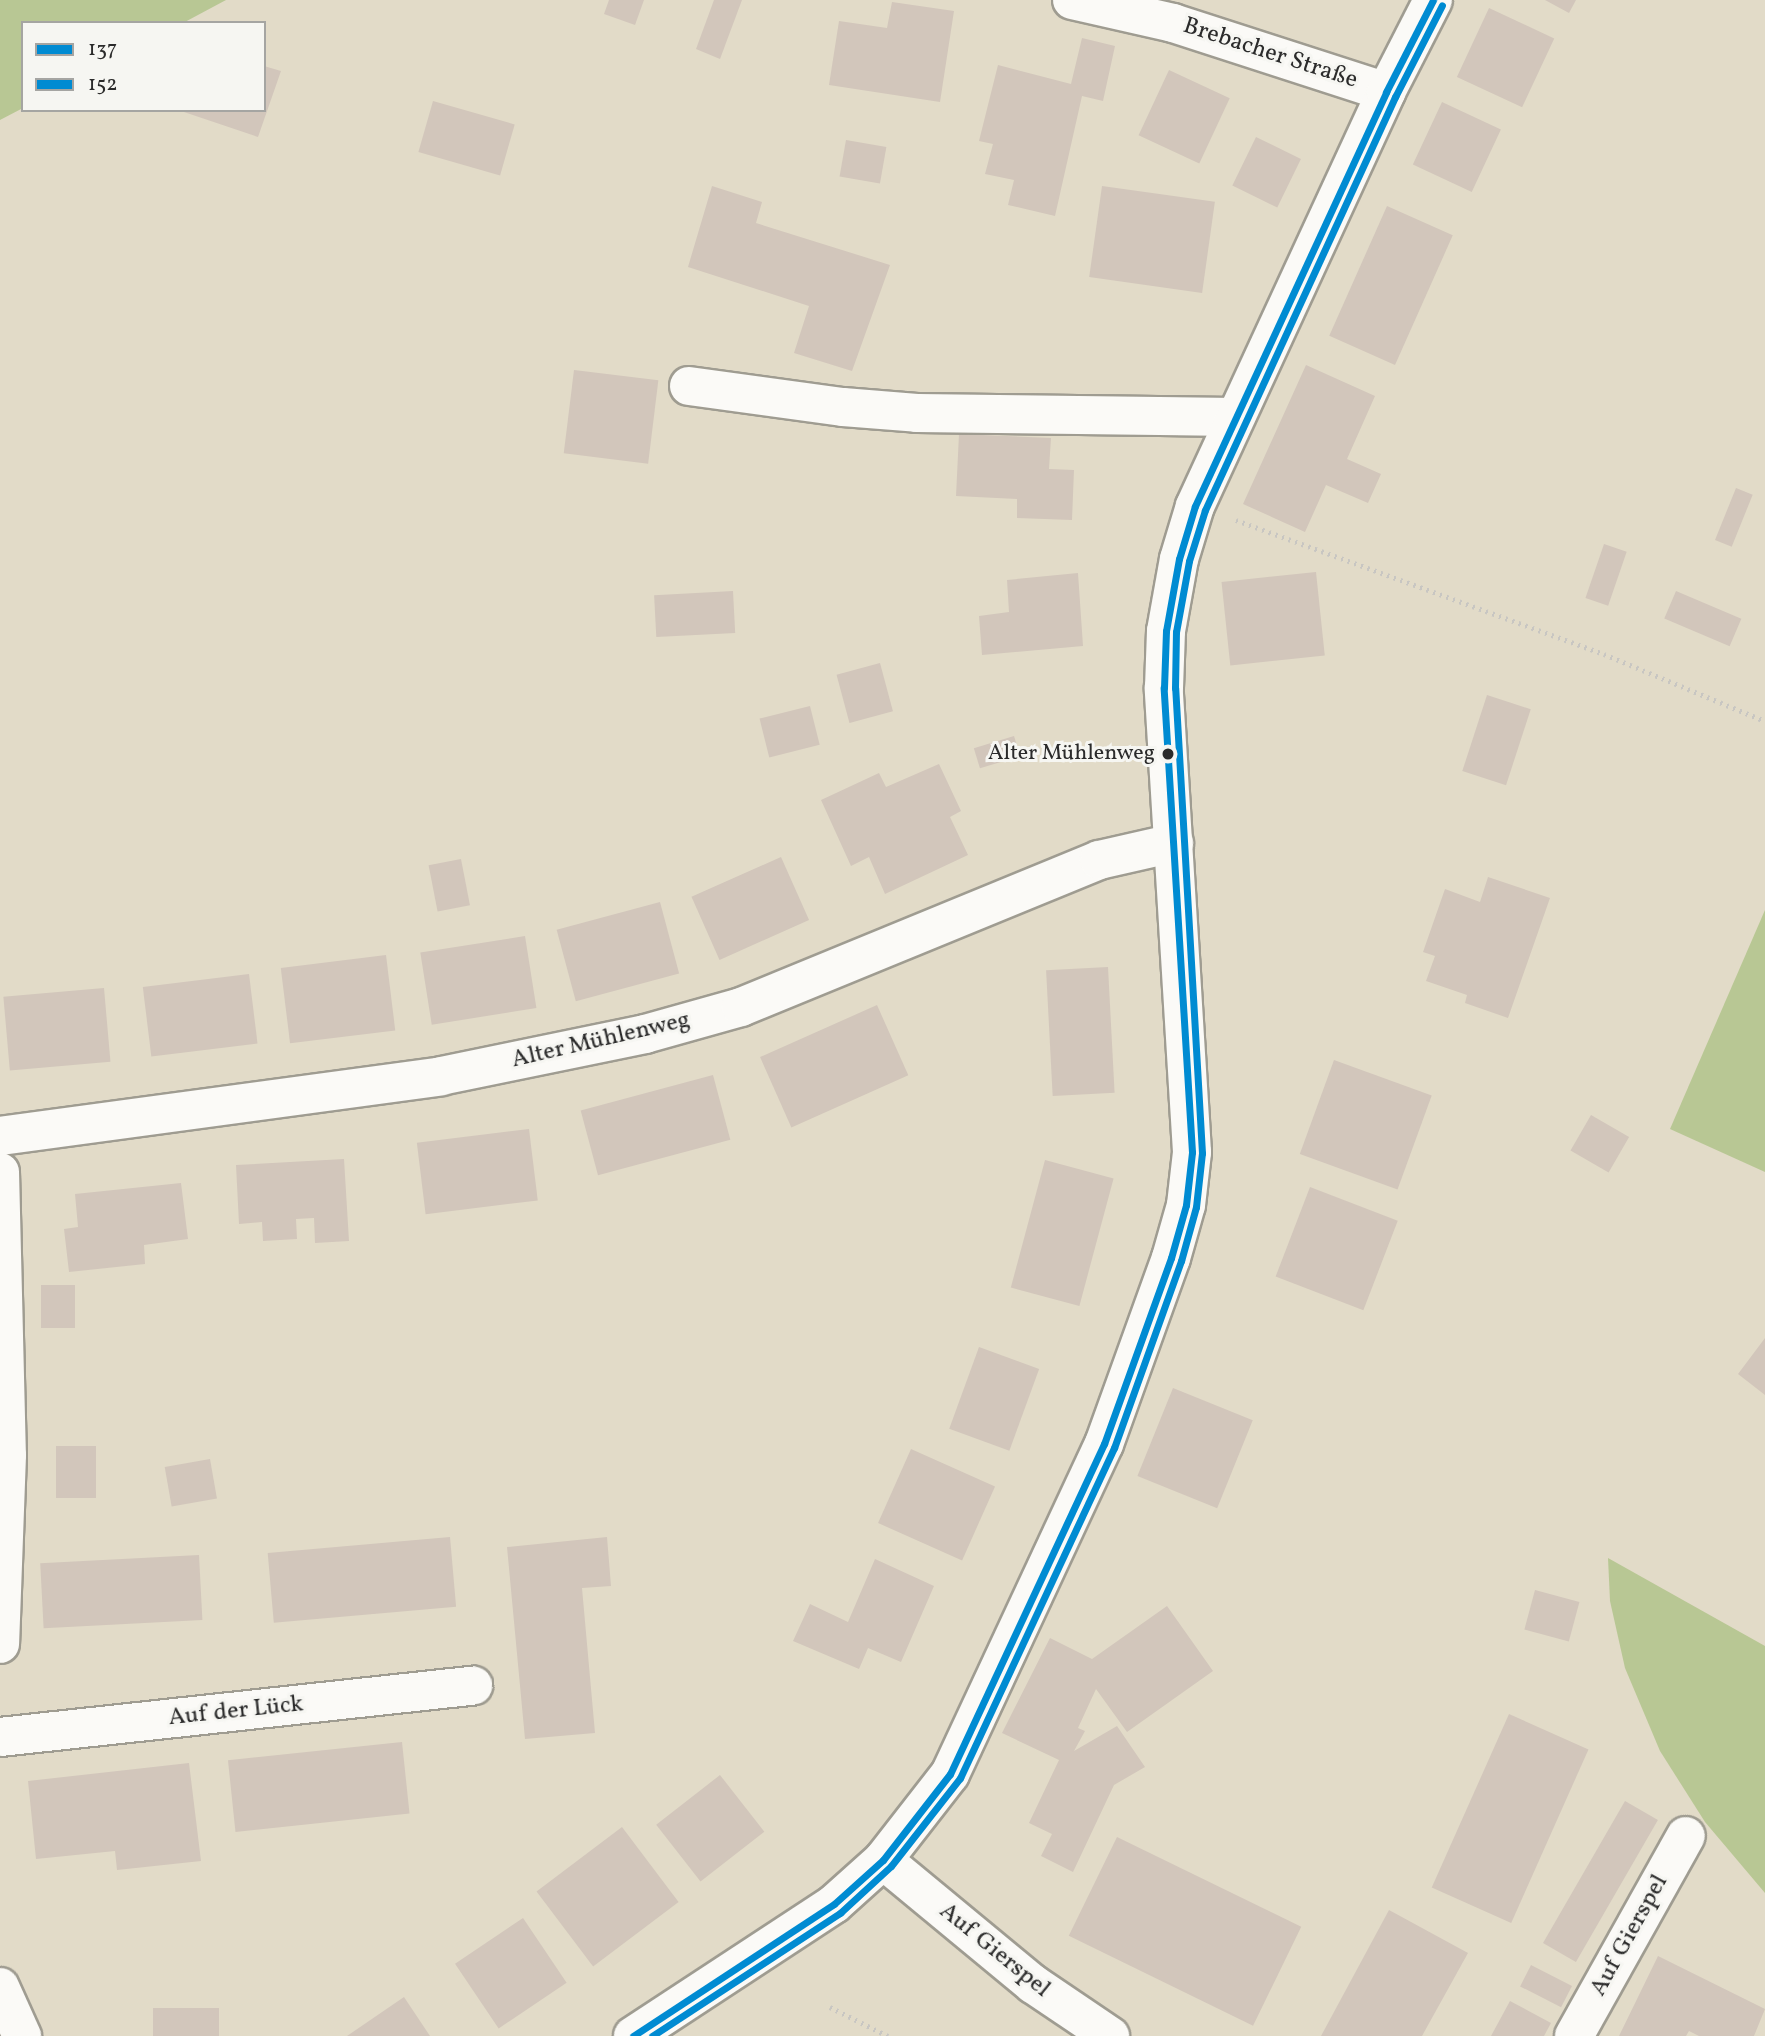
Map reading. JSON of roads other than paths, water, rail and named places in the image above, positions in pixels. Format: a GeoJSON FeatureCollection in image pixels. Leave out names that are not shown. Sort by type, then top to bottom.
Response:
{"type":"FeatureCollection","features":[{"type":"Feature","properties":{"kind":"street","name":"Brebacher Straße"},"geometry":{"type":"LineString","coordinates":[[1072,0],[1172,23],[1386,92]]}},
{"type":"Feature","properties":{"kind":"street","name":"Brebacher Straße"},"geometry":{"type":"LineString","coordinates":[[633,2036],[834,1904],[883,1860],[950,1774],[1098,1457],[1171,1258],[1186,1205],[1192,1152],[1164,688],[1166,631],[1179,559],[1195,506],[1386,92],[1433,0]]}},
{"type":"Feature","properties":{"kind":"street"},"geometry":{"type":"LineString","coordinates":[[689,386],[843,407],[917,413],[1235,418]]}},
{"type":"Feature","properties":{"kind":"street","name":"Alter Mühlenweg"},"geometry":{"type":"LineString","coordinates":[[0,1136],[441,1076],[645,1034],[741,1007],[1100,860],[1174,842]]}},
{"type":"Feature","properties":{"kind":"street"},"geometry":{"type":"LineString","coordinates":[[0,1172],[7,1455],[0,1644]]}},
{"type":"Feature","properties":{"kind":"street","name":"Auf der Lück"},"geometry":{"type":"LineString","coordinates":[[0,1737],[473,1686]]}},
{"type":"Feature","properties":{"kind":"street","name":"Auf Gierspel"},"geometry":{"type":"LineString","coordinates":[[1574,2036],[1686,1836]]}},
{"type":"Feature","properties":{"kind":"street","name":"Auf Gierspel"},"geometry":{"type":"LineString","coordinates":[[883,1860],[1032,1984],[1110,2036]]}},
{"type":"Feature","properties":{"kind":"street"},"geometry":{"type":"LineString","coordinates":[[0,1987],[22,2036]]}},
{"type":"Feature","properties":{"kind":"place","name":"Alter Mühlenweg"},"geometry":{"type":"Point","coordinates":[1168,754]}}]}
